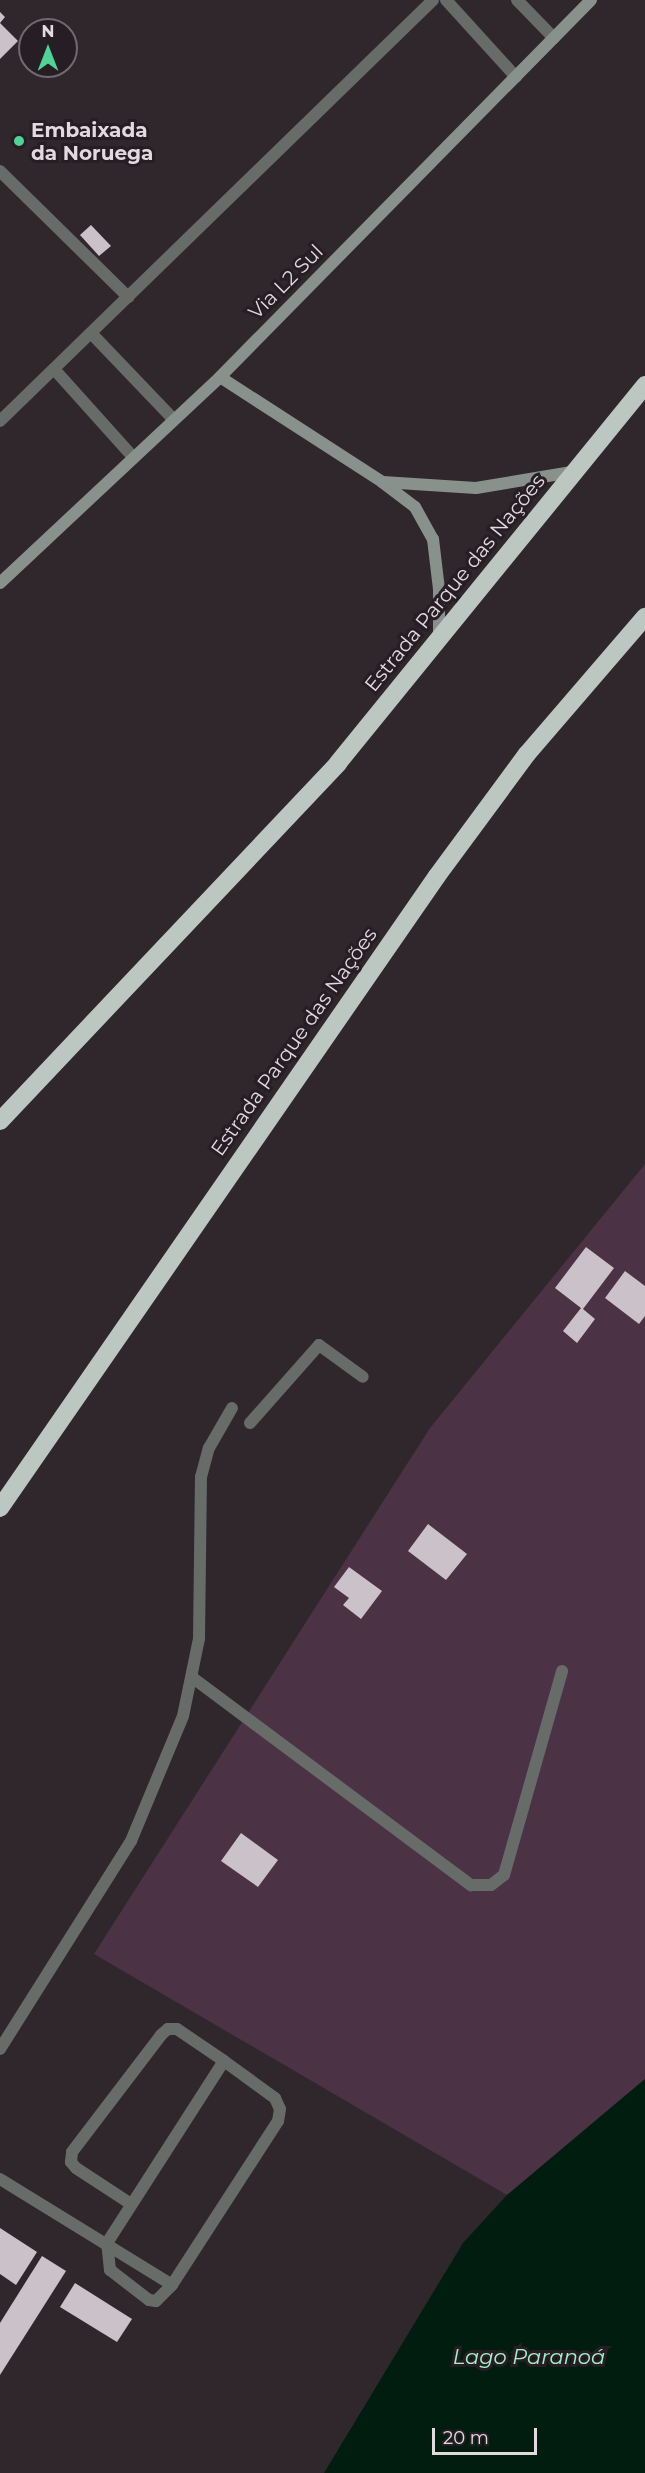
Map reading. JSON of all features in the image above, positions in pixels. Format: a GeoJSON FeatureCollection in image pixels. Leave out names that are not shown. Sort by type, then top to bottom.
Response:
{"type":"FeatureCollection","features":[{"type":"Feature","properties":{"kind":"highway","name":"Estrada Parque das Nações"},"geometry":{"type":"LineString","coordinates":[[0,1121],[338,763],[439,643],[572,472],[645,384]]}},
{"type":"Feature","properties":{"kind":"highway","name":"Estrada Parque das Nações"},"geometry":{"type":"LineString","coordinates":[[0,1508],[437,876],[528,754],[645,617]]}},
{"type":"Feature","properties":{"kind":"street","name":"Via L2 Sul"},"geometry":{"type":"LineString","coordinates":[[0,583],[220,377],[591,0]]}},
{"type":"Feature","properties":{"kind":"street"},"geometry":{"type":"LineString","coordinates":[[220,377],[382,482],[415,507],[433,539],[439,590],[439,643]]}},
{"type":"Feature","properties":{"kind":"street"},"geometry":{"type":"LineString","coordinates":[[382,482],[476,488],[572,472]]}},
{"type":"Feature","properties":{"kind":"lane"},"geometry":{"type":"LineString","coordinates":[[0,421],[433,0]]}},
{"type":"Feature","properties":{"kind":"lane"},"geometry":{"type":"LineString","coordinates":[[446,0],[516,77]]}},
{"type":"Feature","properties":{"kind":"lane"},"geometry":{"type":"LineString","coordinates":[[516,0],[554,38]]}},
{"type":"Feature","properties":{"kind":"lane"},"geometry":{"type":"LineString","coordinates":[[0,171],[128,297]]}},
{"type":"Feature","properties":{"kind":"lane"},"geometry":{"type":"LineString","coordinates":[[91,333],[174,420]]}},
{"type":"Feature","properties":{"kind":"lane"},"geometry":{"type":"LineString","coordinates":[[54,369],[133,457]]}},
{"type":"Feature","properties":{"kind":"lane"},"geometry":{"type":"LineString","coordinates":[[250,1423],[319,1345],[363,1377]]}},
{"type":"Feature","properties":{"kind":"lane"},"geometry":{"type":"LineString","coordinates":[[0,2049],[131,1841],[161,1775],[193,1678],[199,1639],[201,1477],[209,1448],[232,1408]]}},
{"type":"Feature","properties":{"kind":"lane"},"geometry":{"type":"LineString","coordinates":[[193,1678],[471,1885],[491,1885],[504,1875],[562,1671]]}},
{"type":"Feature","properties":{"kind":"lane"},"geometry":{"type":"LineString","coordinates":[[131,2204],[76,2168],[71,2162],[72,2152],[168,2029],[177,2029],[224,2061],[275,2098],[280,2109],[278,2121],[162,2298],[149,2300],[110,2270],[107,2243],[224,2061]]}},
{"type":"Feature","properties":{"kind":"lane"},"geometry":{"type":"LineString","coordinates":[[0,2179],[172,2284]]}},
{"type":"Feature","properties":{"kind":"shaded area"},"geometry":{"type":"Polygon","coordinates":[[[645,1164],[645,2079],[507,2195],[94,1954],[430,1428],[645,1164]]]}},
{"type":"Feature","properties":{"kind":"water","name":"Lago Paranoá"},"geometry":{"type":"Polygon","coordinates":[[[645,2079],[645,2473],[324,2473],[463,2243],[507,2195],[645,2079]]]}},
{"type":"Feature","properties":{"kind":"building"},"geometry":{"type":"Polygon","coordinates":[[[0,12],[5,17],[0,23],[0,12]]]}},
{"type":"Feature","properties":{"kind":"building"},"geometry":{"type":"Polygon","coordinates":[[[0,23],[18,41],[0,59],[0,23]]]}},
{"type":"Feature","properties":{"kind":"building"},"geometry":{"type":"Polygon","coordinates":[[[91,225],[111,246],[99,256],[80,235],[91,225]]]}},
{"type":"Feature","properties":{"kind":"building"},"geometry":{"type":"Polygon","coordinates":[[[586,1247],[614,1268],[583,1309],[595,1319],[577,1343],[563,1331],[581,1308],[555,1288],[586,1247]]]}},
{"type":"Feature","properties":{"kind":"building"},"geometry":{"type":"Polygon","coordinates":[[[625,1271],[645,1286],[645,1316],[639,1324],[605,1298],[625,1271]]]}},
{"type":"Feature","properties":{"kind":"building"},"geometry":{"type":"Polygon","coordinates":[[[428,1524],[467,1554],[446,1580],[408,1551],[428,1524]]]}},
{"type":"Feature","properties":{"kind":"building"},"geometry":{"type":"Polygon","coordinates":[[[349,1567],[382,1591],[361,1619],[343,1605],[349,1598],[334,1587],[349,1567]]]}},
{"type":"Feature","properties":{"kind":"building"},"geometry":{"type":"Polygon","coordinates":[[[241,1833],[278,1860],[258,1887],[221,1861],[241,1833]]]}},
{"type":"Feature","properties":{"kind":"building"},"geometry":{"type":"Polygon","coordinates":[[[0,2228],[37,2252],[16,2285],[0,2274],[0,2228]]]}},
{"type":"Feature","properties":{"kind":"building"},"geometry":{"type":"Polygon","coordinates":[[[42,2256],[66,2271],[0,2375],[0,2323],[42,2256]]]}},
{"type":"Feature","properties":{"kind":"building"},"geometry":{"type":"Polygon","coordinates":[[[75,2283],[132,2319],[117,2342],[60,2307],[75,2283]]]}},
{"type":"Feature","properties":{"kind":"place","name":"Embaixada da Noruega"},"geometry":{"type":"Point","coordinates":[19,141]}}]}
